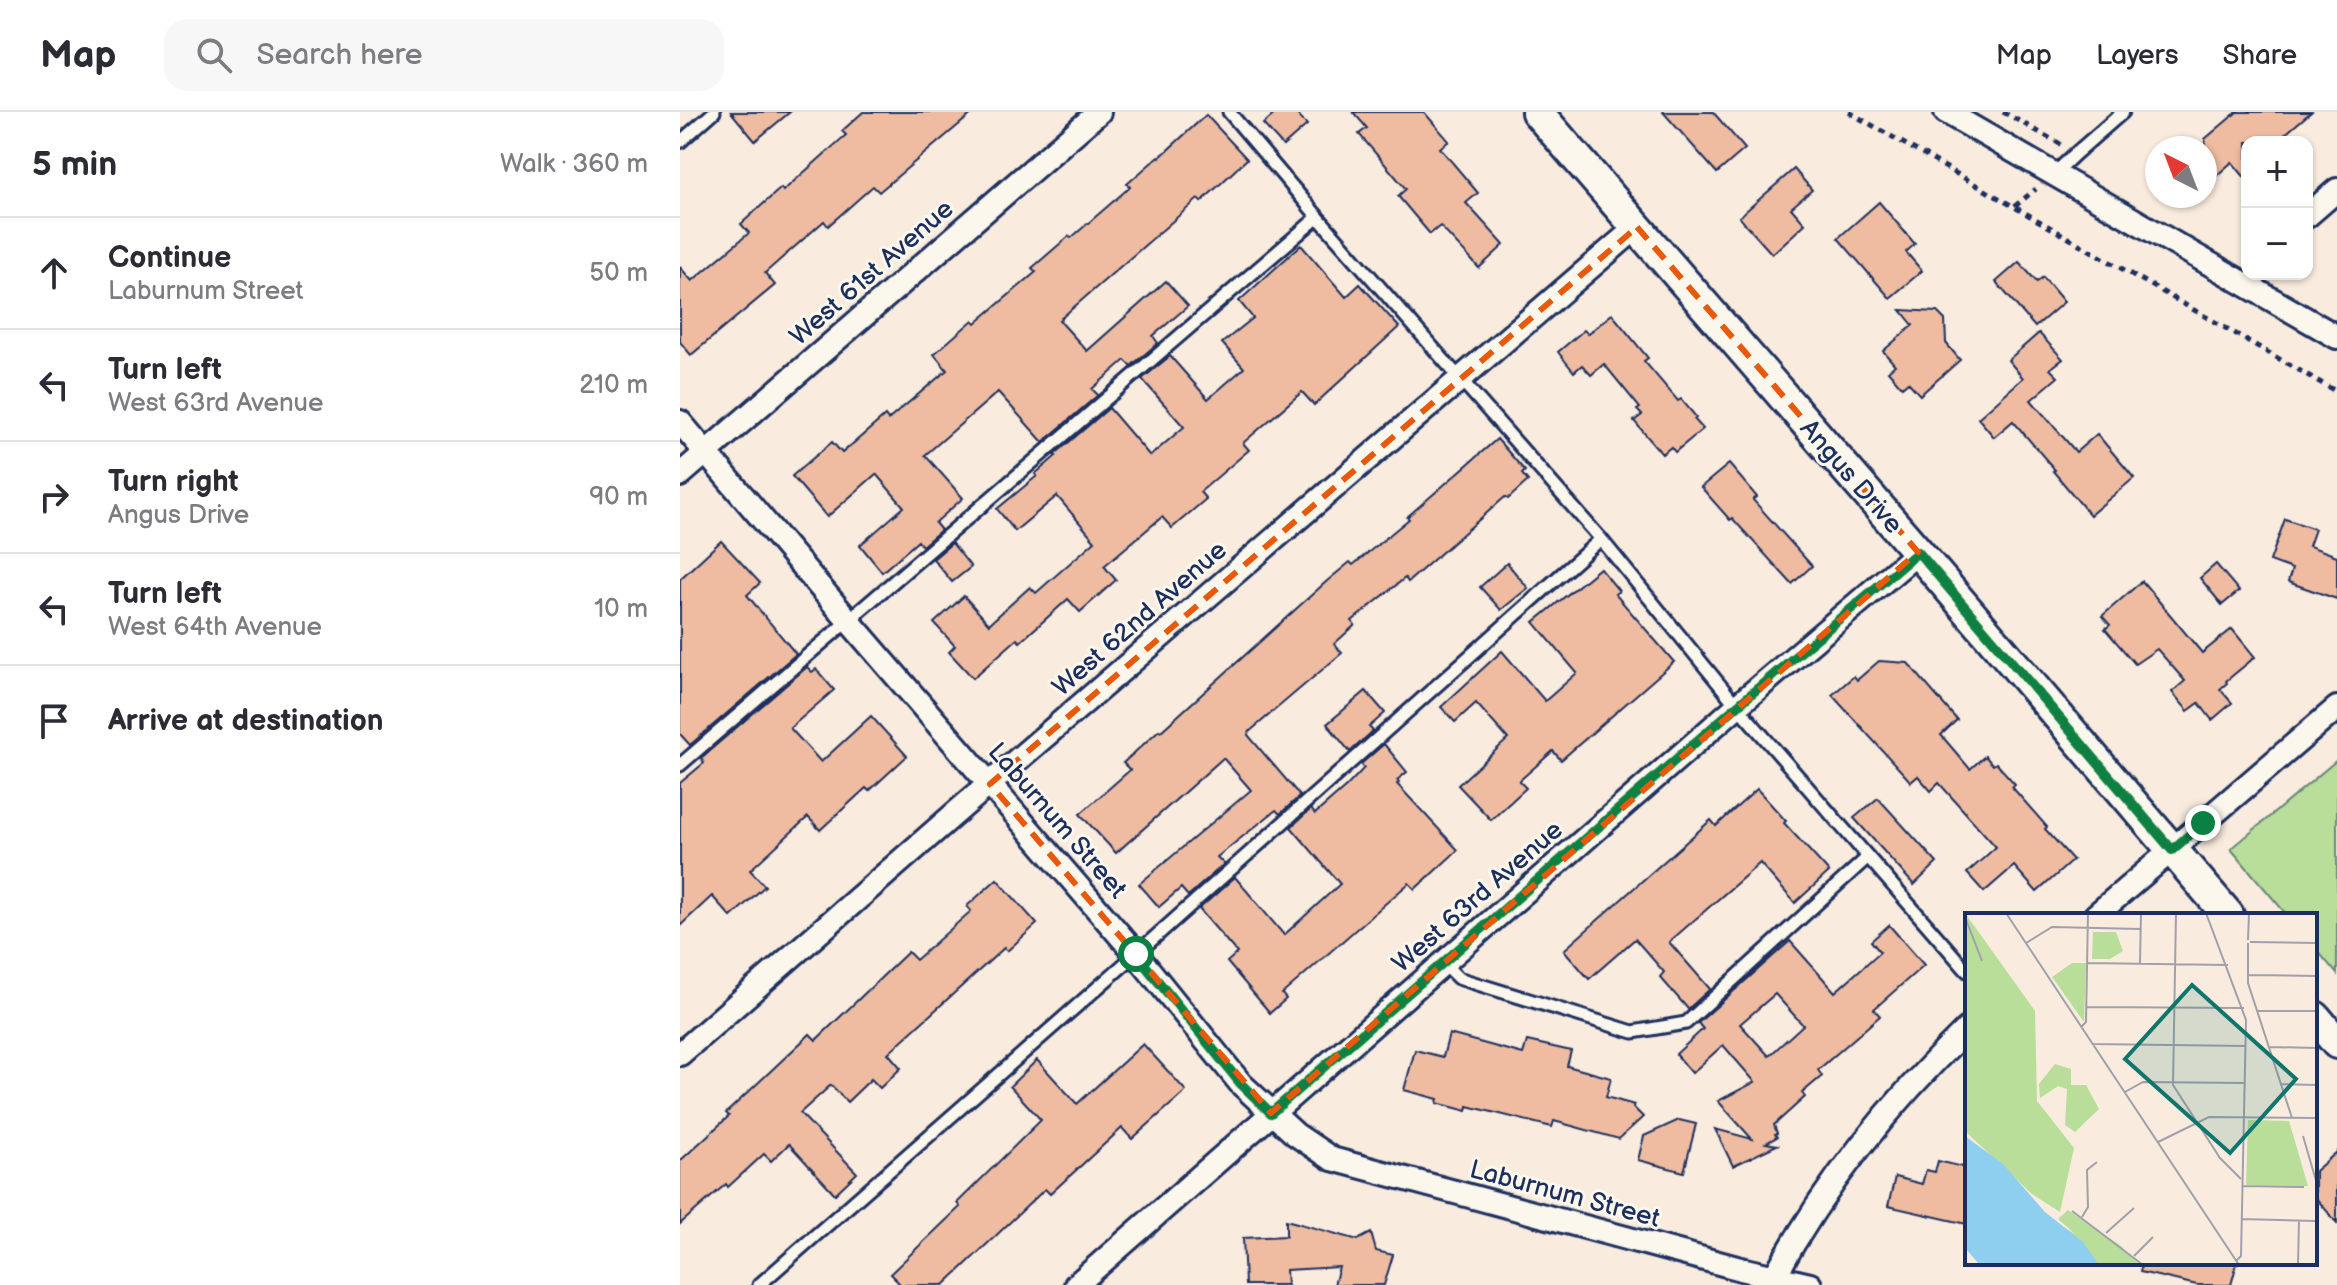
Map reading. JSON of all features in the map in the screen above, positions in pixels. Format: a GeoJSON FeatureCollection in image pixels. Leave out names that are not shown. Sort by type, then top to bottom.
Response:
{"type":"FeatureCollection","features":[{"type":"Feature","properties":{"kind":"street","name":"West 61st Avenue"},"geometry":{"type":"LineString","coordinates":[[680,475],[1099,112]]}},
{"type":"Feature","properties":{"kind":"street","name":"Angus Drive"},"geometry":{"type":"LineString","coordinates":[[1537,112],[2226,913]]}},
{"type":"Feature","properties":{"kind":"street"},"geometry":{"type":"LineString","coordinates":[[1946,112],[2241,274]]}},
{"type":"Feature","properties":{"kind":"street"},"geometry":{"type":"LineString","coordinates":[[2313,211],[2337,190]]}},
{"type":"Feature","properties":{"kind":"street","name":"West 62nd Avenue"},"geometry":{"type":"LineString","coordinates":[[680,1054],[1637,227]]}},
{"type":"Feature","properties":{"kind":"street"},"geometry":{"type":"LineString","coordinates":[[2251,280],[2337,337]]}},
{"type":"Feature","properties":{"kind":"street","name":"Laburnum Street"},"geometry":{"type":"LineString","coordinates":[[680,422],[1136,954],[1241,1084],[1295,1134],[1332,1159],[1772,1281],[1810,1285]]}},
{"type":"Feature","properties":{"kind":"street","name":"West 63rd Avenue"},"geometry":{"type":"LineString","coordinates":[[1076,1285],[1737,706],[1918,552]]}},
{"type":"Feature","properties":{"kind":"street"},"geometry":{"type":"LineString","coordinates":[[2098,913],[2337,708]]}},
{"type":"Feature","properties":{"kind":"street"},"geometry":{"type":"LineString","coordinates":[[2317,1019],[2337,1043]]}},
{"type":"Feature","properties":{"kind":"street"},"geometry":{"type":"LineString","coordinates":[[1772,1281],[1790,1246],[1843,1169],[1926,1069],[1965,1031]]}},
{"type":"Feature","properties":{"kind":"lane"},"geometry":{"type":"LineString","coordinates":[[680,142],[714,112]]}},
{"type":"Feature","properties":{"kind":"lane"},"geometry":{"type":"LineString","coordinates":[[1229,112],[1601,539],[1737,706],[1965,969]]}},
{"type":"Feature","properties":{"kind":"lane"},"geometry":{"type":"LineString","coordinates":[[2054,174],[2123,112]]}},
{"type":"Feature","properties":{"kind":"lane"},"geometry":{"type":"LineString","coordinates":[[680,765],[1318,217]]}},
{"type":"Feature","properties":{"kind":"lane"},"geometry":{"type":"LineString","coordinates":[[759,1285],[1601,539]]}},
{"type":"Feature","properties":{"kind":"lane"},"geometry":{"type":"LineString","coordinates":[[1443,963],[1458,978],[1633,1032],[1686,1023],[1868,857]]}},
{"type":"Feature","properties":{"kind":"path"},"geometry":{"type":"LineString","coordinates":[[1849,112],[2337,392]]}},
{"type":"Feature","properties":{"kind":"path"},"geometry":{"type":"LineString","coordinates":[[2003,112],[2076,153]]}},
{"type":"Feature","properties":{"kind":"highlighted area"},"geometry":{"type":"Polygon","coordinates":[[[1637,227],[1918,552],[1271,1113],[990,784],[1637,227]]]}},
{"type":"Feature","properties":{"kind":"green space"},"geometry":{"type":"Polygon","coordinates":[[[2337,760],[2337,974],[2317,950],[2317,913],[2285,913],[2231,849],[2337,760]]]}},
{"type":"Feature","properties":{"kind":"building"},"geometry":{"type":"Polygon","coordinates":[[[731,112],[790,112],[755,141],[731,112]]]}},
{"type":"Feature","properties":{"kind":"building"},"geometry":{"type":"Polygon","coordinates":[[[863,112],[974,112],[879,192],[873,186],[828,226],[824,221],[765,273],[775,285],[691,355],[680,342],[680,267],[692,281],[749,233],[741,224],[846,135],[842,131],[863,112]]]}},
{"type":"Feature","properties":{"kind":"building"},"geometry":{"type":"Polygon","coordinates":[[[1277,112],[1295,112],[1307,125],[1283,146],[1263,124],[1277,112]]]}},
{"type":"Feature","properties":{"kind":"building"},"geometry":{"type":"Polygon","coordinates":[[[1353,112],[1424,112],[1449,141],[1440,148],[1478,193],[1466,203],[1504,245],[1479,268],[1440,226],[1430,234],[1398,196],[1406,189],[1359,134],[1367,128],[1353,112]]]}},
{"type":"Feature","properties":{"kind":"building"},"geometry":{"type":"Polygon","coordinates":[[[1663,112],[1713,112],[1745,149],[1717,173],[1663,112]]]}},
{"type":"Feature","properties":{"kind":"building"},"geometry":{"type":"Polygon","coordinates":[[[2237,112],[2311,112],[2283,136],[2241,136],[2241,173],[2232,162],[2217,175],[2217,136],[2209,136],[2237,112]]]}},
{"type":"Feature","properties":{"kind":"building"},"geometry":{"type":"Polygon","coordinates":[[[1206,115],[1247,159],[1201,202],[1198,199],[1059,320],[1087,351],[1166,281],[1188,306],[1153,336],[1158,343],[1131,366],[1125,360],[1092,389],[1098,395],[1043,442],[998,392],[925,455],[963,498],[935,523],[941,530],[922,546],[918,541],[882,572],[860,545],[904,507],[876,474],[827,517],[792,476],[832,442],[842,453],[885,416],[888,420],[947,370],[934,354],[1036,272],[1032,268],[1130,187],[1127,184],[1206,115]]]}},
{"type":"Feature","properties":{"kind":"building"},"geometry":{"type":"Polygon","coordinates":[[[1794,169],[1812,190],[1791,208],[1805,224],[1772,254],[1739,217],[1794,169]]]}},
{"type":"Feature","properties":{"kind":"building"},"geometry":{"type":"Polygon","coordinates":[[[1879,202],[1915,244],[1906,252],[1922,271],[1890,298],[1838,238],[1879,202]]]}},
{"type":"Feature","properties":{"kind":"building"},"geometry":{"type":"Polygon","coordinates":[[[1301,245],[1346,297],[1360,284],[1399,327],[1314,405],[1302,392],[1243,443],[1249,450],[1200,492],[1206,499],[1172,528],[1162,517],[1104,566],[1116,580],[1080,612],[1068,599],[973,678],[949,652],[955,646],[934,623],[964,596],[989,624],[1030,587],[1036,593],[1095,541],[1057,496],[1015,531],[997,509],[1109,408],[1150,456],[1184,427],[1142,379],[1170,356],[1208,399],[1244,368],[1222,343],[1253,318],[1239,301],[1301,245]]]}},
{"type":"Feature","properties":{"kind":"building"},"geometry":{"type":"Polygon","coordinates":[[[2019,262],[2037,282],[2043,277],[2064,302],[2035,327],[1996,282],[2019,262]]]}},
{"type":"Feature","properties":{"kind":"building"},"geometry":{"type":"Polygon","coordinates":[[[1901,310],[1937,312],[1945,320],[1946,343],[1960,360],[1920,395],[1908,382],[1902,387],[1888,371],[1895,365],[1883,351],[1913,325],[1901,310]]]}},
{"type":"Feature","properties":{"kind":"building"},"geometry":{"type":"Polygon","coordinates":[[[1612,314],[1648,358],[1644,361],[1678,401],[1681,399],[1703,429],[1675,452],[1671,447],[1662,454],[1634,421],[1642,415],[1637,410],[1640,408],[1604,364],[1591,375],[1582,365],[1574,372],[1558,352],[1584,330],[1588,334],[1612,314]]]}},
{"type":"Feature","properties":{"kind":"building"},"geometry":{"type":"Polygon","coordinates":[[[2039,333],[2063,359],[2050,369],[2058,377],[2031,400],[2076,452],[2097,434],[2134,478],[2090,515],[2013,421],[1994,437],[1978,418],[2023,378],[2008,360],[2039,333]]]}},
{"type":"Feature","properties":{"kind":"building"},"geometry":{"type":"Polygon","coordinates":[[[1497,439],[1525,471],[1522,474],[1528,481],[1508,499],[1505,497],[1408,582],[1405,578],[1352,621],[1355,625],[1334,644],[1342,653],[1249,732],[1248,735],[1300,796],[1280,814],[1276,810],[1217,857],[1224,864],[1188,896],[1181,888],[1159,907],[1139,884],[1251,790],[1223,758],[1116,853],[1080,814],[1130,770],[1123,763],[1159,730],[1327,581],[1350,562],[1353,565],[1409,519],[1407,517],[1497,439]]]}},
{"type":"Feature","properties":{"kind":"building"},"geometry":{"type":"Polygon","coordinates":[[[1729,464],[1757,497],[1753,500],[1812,566],[1792,584],[1701,487],[1729,464]]]}},
{"type":"Feature","properties":{"kind":"building"},"geometry":{"type":"Polygon","coordinates":[[[2285,519],[2315,529],[2309,546],[2337,556],[2337,599],[2288,582],[2292,569],[2270,561],[2285,519]]]}},
{"type":"Feature","properties":{"kind":"building"},"geometry":{"type":"Polygon","coordinates":[[[721,541],[760,583],[747,595],[796,654],[690,745],[680,734],[680,579],[721,541]]]}},
{"type":"Feature","properties":{"kind":"building"},"geometry":{"type":"Polygon","coordinates":[[[952,543],[971,567],[952,582],[933,559],[952,543]]]}},
{"type":"Feature","properties":{"kind":"building"},"geometry":{"type":"Polygon","coordinates":[[[1507,563],[1528,588],[1501,610],[1480,587],[1507,563]]]}},
{"type":"Feature","properties":{"kind":"building"},"geometry":{"type":"Polygon","coordinates":[[[2216,564],[2239,591],[2222,605],[2200,578],[2216,564]]]}},
{"type":"Feature","properties":{"kind":"building"},"geometry":{"type":"Polygon","coordinates":[[[1600,568],[1619,591],[1615,594],[1674,662],[1561,760],[1553,751],[1519,781],[1526,788],[1491,820],[1458,785],[1508,739],[1476,703],[1455,722],[1441,707],[1502,651],[1545,701],[1577,673],[1534,622],[1600,568]]]}},
{"type":"Feature","properties":{"kind":"building"},"geometry":{"type":"Polygon","coordinates":[[[2142,581],[2202,653],[2232,629],[2255,657],[2220,689],[2232,703],[2212,720],[2199,703],[2188,711],[2172,692],[2185,681],[2157,649],[2135,664],[2105,629],[2110,625],[2102,616],[2142,581]]]}},
{"type":"Feature","properties":{"kind":"building"},"geometry":{"type":"Polygon","coordinates":[[[1879,661],[1908,663],[1957,720],[1941,735],[1970,769],[1985,756],[1993,765],[1996,763],[2015,784],[2012,787],[2047,827],[2045,829],[2073,860],[2037,892],[2014,866],[1984,892],[1967,873],[1996,847],[1939,783],[1931,791],[1918,776],[1911,782],[1832,695],[1854,676],[1857,680],[1879,661]]]}},
{"type":"Feature","properties":{"kind":"building"},"geometry":{"type":"Polygon","coordinates":[[[807,667],[812,672],[816,669],[834,690],[790,728],[821,762],[871,716],[907,756],[820,830],[808,817],[750,870],[765,886],[731,917],[712,896],[680,926],[680,783],[704,763],[701,758],[807,667]]]}},
{"type":"Feature","properties":{"kind":"building"},"geometry":{"type":"Polygon","coordinates":[[[1366,691],[1385,713],[1369,727],[1373,731],[1350,752],[1327,724],[1366,691]]]}},
{"type":"Feature","properties":{"kind":"building"},"geometry":{"type":"Polygon","coordinates":[[[1384,744],[1407,772],[1397,780],[1397,784],[1458,850],[1415,889],[1409,883],[1282,994],[1286,999],[1270,1013],[1227,962],[1237,953],[1199,909],[1235,877],[1284,935],[1340,884],[1291,827],[1311,809],[1315,814],[1347,786],[1364,768],[1361,764],[1384,744]]]}},
{"type":"Feature","properties":{"kind":"building"},"geometry":{"type":"Polygon","coordinates":[[[1757,789],[1829,872],[1795,903],[1760,863],[1669,942],[1710,989],[1688,1009],[1660,977],[1664,972],[1635,939],[1589,979],[1564,950],[1711,820],[1716,826],[1757,789]]]}},
{"type":"Feature","properties":{"kind":"building"},"geometry":{"type":"Polygon","coordinates":[[[1878,798],[1937,863],[1914,885],[1854,818],[1878,798]]]}},
{"type":"Feature","properties":{"kind":"building"},"geometry":{"type":"Polygon","coordinates":[[[997,879],[1037,924],[1007,951],[1004,948],[888,1053],[901,1068],[880,1088],[871,1079],[847,1102],[831,1085],[800,1113],[857,1173],[835,1194],[789,1144],[771,1161],[764,1154],[680,1224],[680,1161],[810,1034],[816,1040],[908,952],[916,960],[971,911],[967,906],[997,879]]]}},
{"type":"Feature","properties":{"kind":"building"},"geometry":{"type":"Polygon","coordinates":[[[1889,925],[1924,965],[1874,1009],[1880,1016],[1818,1070],[1822,1076],[1802,1093],[1805,1097],[1774,1125],[1777,1137],[1766,1143],[1777,1145],[1733,1166],[1715,1129],[1752,1139],[1718,1101],[1755,1082],[1723,1045],[1692,1073],[1676,1054],[1703,1029],[1698,1023],[1790,941],[1835,992],[1880,952],[1871,941],[1889,925]],[[1775,994],[1740,1024],[1769,1056],[1803,1025],[1775,994]]]}},
{"type":"Feature","properties":{"kind":"building"},"geometry":{"type":"Polygon","coordinates":[[[1449,1034],[1523,1054],[1527,1041],[1571,1051],[1567,1066],[1611,1078],[1606,1097],[1634,1105],[1643,1117],[1619,1139],[1554,1121],[1552,1127],[1468,1106],[1467,1111],[1404,1090],[1415,1050],[1443,1057],[1449,1034]]]}},
{"type":"Feature","properties":{"kind":"building"},"geometry":{"type":"Polygon","coordinates":[[[1143,1044],[1186,1091],[1132,1139],[1122,1128],[1050,1194],[1045,1189],[944,1285],[901,1285],[890,1274],[960,1207],[957,1203],[1041,1120],[1010,1086],[1037,1060],[1077,1104],[1143,1044]]]}},
{"type":"Feature","properties":{"kind":"building"},"geometry":{"type":"Polygon","coordinates":[[[1679,1120],[1696,1124],[1684,1172],[1638,1160],[1644,1136],[1679,1120]]]}},
{"type":"Feature","properties":{"kind":"building"},"geometry":{"type":"Polygon","coordinates":[[[2337,1152],[2337,1223],[2317,1199],[2317,1169],[2337,1152]]]}},
{"type":"Feature","properties":{"kind":"building"},"geometry":{"type":"Polygon","coordinates":[[[1938,1161],[1965,1168],[1965,1224],[1888,1206],[1895,1177],[1922,1184],[1926,1170],[1935,1172],[1938,1161]]]}},
{"type":"Feature","properties":{"kind":"building"},"geometry":{"type":"Polygon","coordinates":[[[1286,1220],[1358,1240],[1371,1233],[1376,1251],[1393,1255],[1384,1285],[1334,1285],[1339,1267],[1286,1270],[1287,1285],[1245,1285],[1243,1238],[1286,1236],[1286,1220]]]}},
{"type":"Feature","properties":{"kind":"building"},"geometry":{"type":"Polygon","coordinates":[[[2142,1265],[2236,1265],[2231,1285],[2197,1285],[2140,1272],[2142,1265]]]}},
{"type":"Feature","properties":{"kind":"route"},"geometry":{"type":"LineString","coordinates":[[1136,954],[1241,1084],[1271,1113],[1918,552],[2172,850],[2203,823]]}}]}
